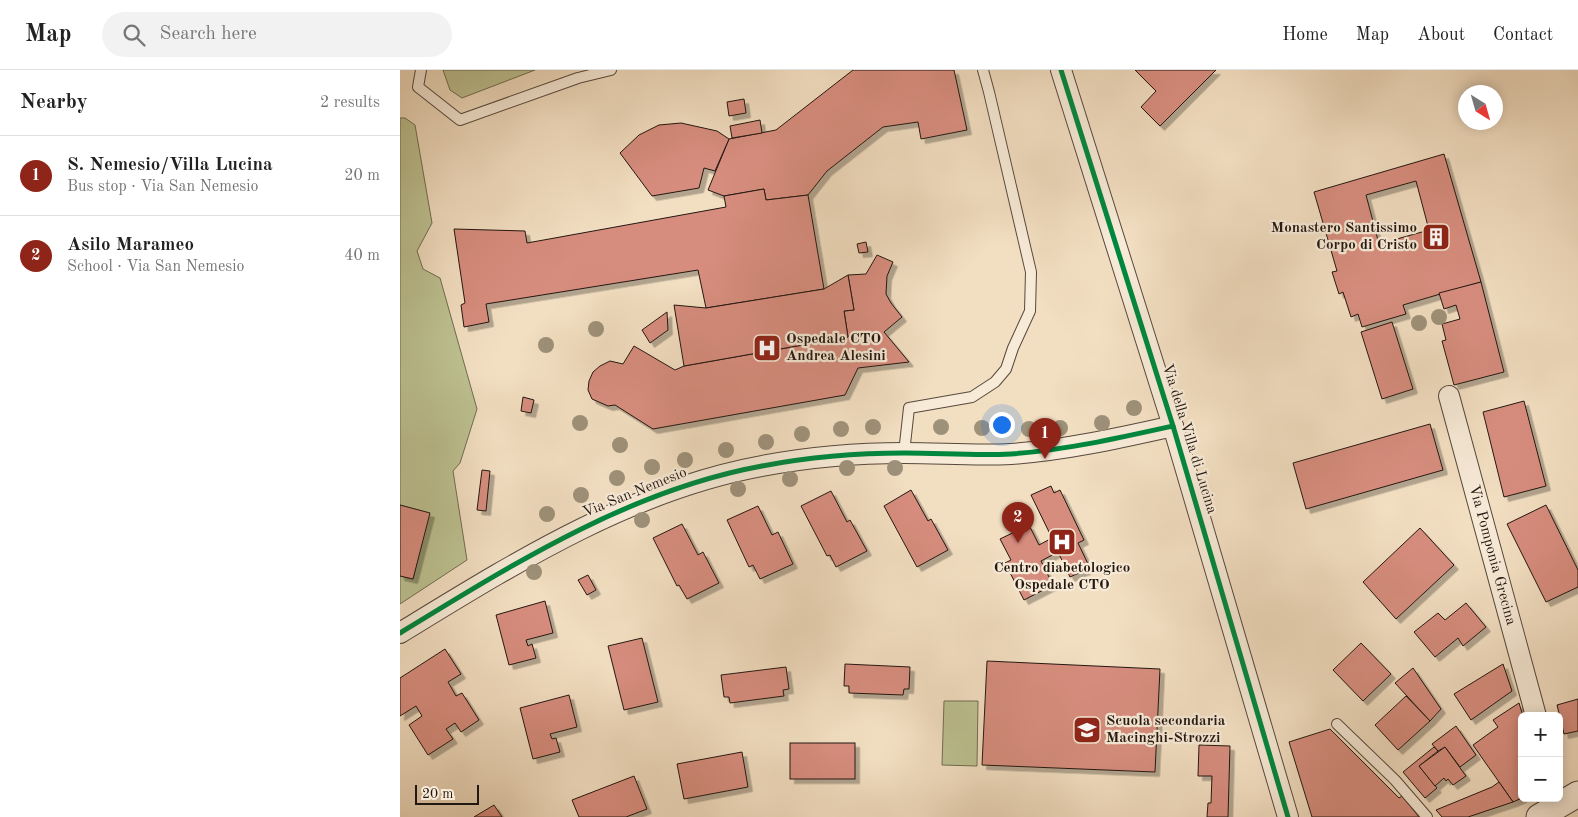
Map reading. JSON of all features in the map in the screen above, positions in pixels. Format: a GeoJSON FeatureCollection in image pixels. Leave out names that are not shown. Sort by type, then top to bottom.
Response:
{"type":"FeatureCollection","features":[{"type":"Feature","properties":{"kind":"street","name":"Via della Villa di Lucina"},"geometry":{"type":"LineString","coordinates":[[1061,70],[1173,426],[1288,817]]}},
{"type":"Feature","properties":{"kind":"street","name":"Via Pomponia Grecina"},"geometry":{"type":"LineString","coordinates":[[1449,396],[1535,712]]}},
{"type":"Feature","properties":{"kind":"street","name":"Via San Nemesio"},"geometry":{"type":"LineString","coordinates":[[400,633],[480,583],[579,529],[665,493],[705,479],[764,465],[872,454],[1019,453],[1100,443],[1173,426]]}},
{"type":"Feature","properties":{"kind":"street"},"geometry":{"type":"LineString","coordinates":[[1540,817],[1570,806]]}},
{"type":"Feature","properties":{"kind":"lane"},"geometry":{"type":"LineString","coordinates":[[420,70],[418,87],[460,120],[578,78],[611,70]]}},
{"type":"Feature","properties":{"kind":"lane"},"geometry":{"type":"LineString","coordinates":[[904,453],[909,408],[972,396],[995,382],[1006,369],[1013,348],[1030,311],[1031,272],[990,92],[982,70]]}},
{"type":"Feature","properties":{"kind":"lane"},"geometry":{"type":"LineString","coordinates":[[1337,724],[1395,780],[1426,817]]}},
{"type":"Feature","properties":{"kind":"green space"},"geometry":{"type":"Polygon","coordinates":[[[443,70],[535,70],[462,98],[450,90],[443,70]]]}},
{"type":"Feature","properties":{"kind":"green space"},"geometry":{"type":"Polygon","coordinates":[[[400,118],[405,118],[415,125],[432,223],[417,251],[423,269],[440,278],[477,409],[460,463],[453,471],[467,560],[400,604],[400,576],[413,579],[429,513],[400,505],[400,118]]]}},
{"type":"Feature","properties":{"kind":"green space"},"geometry":{"type":"Polygon","coordinates":[[[944,701],[978,701],[977,766],[942,765],[944,701]]]}},
{"type":"Feature","properties":{"kind":"building"},"geometry":{"type":"Polygon","coordinates":[[[853,70],[954,70],[967,130],[921,139],[918,122],[883,127],[827,171],[808,195],[766,200],[764,189],[724,196],[708,190],[729,139],[776,130],[853,70]]]}},
{"type":"Feature","properties":{"kind":"building"},"geometry":{"type":"Polygon","coordinates":[[[1135,70],[1216,70],[1160,126],[1141,107],[1156,91],[1135,70]]]}},
{"type":"Feature","properties":{"kind":"building"},"geometry":{"type":"Polygon","coordinates":[[[744,99],[746,113],[729,116],[727,102],[744,99]]]}},
{"type":"Feature","properties":{"kind":"building"},"geometry":{"type":"Polygon","coordinates":[[[760,120],[762,133],[732,138],[730,126],[760,120]]]}},
{"type":"Feature","properties":{"kind":"building"},"geometry":{"type":"Polygon","coordinates":[[[681,123],[717,131],[729,139],[715,171],[704,168],[699,188],[652,196],[620,153],[639,135],[659,125],[681,123]]]}},
{"type":"Feature","properties":{"kind":"building","name":"Monastero Santissimo Corpo di Cristo"},"geometry":{"type":"Polygon","coordinates":[[[1444,154],[1481,282],[1403,305],[1406,314],[1362,327],[1358,314],[1351,317],[1343,292],[1339,294],[1332,272],[1337,271],[1314,192],[1444,154]],[[1416,181],[1366,195],[1379,244],[1429,230],[1416,181]]]}},
{"type":"Feature","properties":{"kind":"building"},"geometry":{"type":"Polygon","coordinates":[[[764,189],[766,200],[808,195],[824,289],[706,308],[698,270],[486,304],[489,322],[464,327],[461,305],[465,303],[454,229],[525,231],[527,243],[726,207],[724,196],[764,189]]]}},
{"type":"Feature","properties":{"kind":"building"},"geometry":{"type":"Polygon","coordinates":[[[866,242],[868,252],[859,253],[857,244],[866,242]]]}},
{"type":"Feature","properties":{"kind":"building"},"geometry":{"type":"Polygon","coordinates":[[[877,255],[893,262],[887,276],[886,294],[902,317],[884,332],[909,362],[858,368],[845,395],[653,429],[615,405],[608,406],[592,399],[588,390],[593,372],[610,361],[623,364],[634,346],[675,370],[684,366],[848,337],[844,311],[854,310],[848,275],[866,274],[877,255]]]}},
{"type":"Feature","properties":{"kind":"building"},"geometry":{"type":"Polygon","coordinates":[[[848,275],[854,310],[844,311],[848,337],[684,366],[674,305],[706,308],[824,289],[848,275]]]}},
{"type":"Feature","properties":{"kind":"building"},"geometry":{"type":"Polygon","coordinates":[[[1481,282],[1504,372],[1454,385],[1442,341],[1446,340],[1442,324],[1460,319],[1456,305],[1444,309],[1439,293],[1481,282]]]}},
{"type":"Feature","properties":{"kind":"building"},"geometry":{"type":"Polygon","coordinates":[[[667,312],[668,330],[650,343],[642,330],[667,312]]]}},
{"type":"Feature","properties":{"kind":"building"},"geometry":{"type":"Polygon","coordinates":[[[1392,322],[1413,389],[1382,399],[1361,332],[1392,322]]]}},
{"type":"Feature","properties":{"kind":"building"},"geometry":{"type":"Polygon","coordinates":[[[523,397],[534,400],[531,413],[521,411],[523,397]]]}},
{"type":"Feature","properties":{"kind":"building"},"geometry":{"type":"Polygon","coordinates":[[[1524,401],[1546,486],[1504,497],[1483,412],[1524,401]]]}},
{"type":"Feature","properties":{"kind":"building"},"geometry":{"type":"Polygon","coordinates":[[[1430,424],[1443,470],[1306,509],[1293,463],[1430,424]]]}},
{"type":"Feature","properties":{"kind":"building"},"geometry":{"type":"Polygon","coordinates":[[[482,470],[490,471],[486,511],[477,510],[482,470]]]}},
{"type":"Feature","properties":{"kind":"building","name":"Centro diabetologico Ospedale CTO"},"geometry":{"type":"Polygon","coordinates":[[[1051,486],[1054,493],[1060,490],[1084,540],[1078,543],[1090,568],[1070,577],[1058,552],[1041,561],[1053,585],[1024,600],[1005,563],[1011,560],[1000,539],[1029,525],[1039,545],[1052,538],[1031,495],[1051,486]]]}},
{"type":"Feature","properties":{"kind":"building"},"geometry":{"type":"Polygon","coordinates":[[[911,490],[928,521],[931,519],[948,550],[917,567],[884,506],[911,490]]]}},
{"type":"Feature","properties":{"kind":"building"},"geometry":{"type":"Polygon","coordinates":[[[831,491],[847,522],[850,520],[867,551],[836,567],[830,555],[827,556],[801,506],[831,491]]]}},
{"type":"Feature","properties":{"kind":"building"},"geometry":{"type":"Polygon","coordinates":[[[400,505],[430,513],[413,579],[400,576],[400,505]]]}},
{"type":"Feature","properties":{"kind":"building"},"geometry":{"type":"Polygon","coordinates":[[[1546,505],[1578,570],[1578,587],[1546,602],[1507,524],[1546,505]]]}},
{"type":"Feature","properties":{"kind":"building"},"geometry":{"type":"Polygon","coordinates":[[[758,506],[772,535],[778,532],[793,564],[760,579],[753,565],[749,567],[727,520],[758,506]]]}},
{"type":"Feature","properties":{"kind":"building"},"geometry":{"type":"Polygon","coordinates":[[[682,524],[698,555],[703,552],[719,583],[687,599],[679,585],[677,586],[653,538],[682,524]]]}},
{"type":"Feature","properties":{"kind":"building"},"geometry":{"type":"Polygon","coordinates":[[[1420,528],[1454,565],[1396,619],[1363,582],[1420,528]]]}},
{"type":"Feature","properties":{"kind":"building"},"geometry":{"type":"Polygon","coordinates":[[[588,575],[596,590],[587,595],[578,580],[588,575]]]}},
{"type":"Feature","properties":{"kind":"building"},"geometry":{"type":"Polygon","coordinates":[[[545,601],[553,633],[526,640],[528,646],[532,644],[536,658],[509,665],[496,615],[545,601]]]}},
{"type":"Feature","properties":{"kind":"building"},"geometry":{"type":"Polygon","coordinates":[[[1466,603],[1486,627],[1463,646],[1458,638],[1435,657],[1414,632],[1438,613],[1445,620],[1466,603]]]}},
{"type":"Feature","properties":{"kind":"building"},"geometry":{"type":"Polygon","coordinates":[[[642,638],[658,702],[624,710],[608,646],[642,638]]]}},
{"type":"Feature","properties":{"kind":"building"},"geometry":{"type":"Polygon","coordinates":[[[1361,643],[1391,674],[1363,701],[1333,670],[1361,643]]]}},
{"type":"Feature","properties":{"kind":"building"},"geometry":{"type":"Polygon","coordinates":[[[445,649],[461,674],[448,682],[456,696],[462,693],[479,720],[461,732],[455,723],[446,729],[453,739],[428,755],[409,725],[422,716],[416,706],[400,716],[400,678],[445,649]]]}},
{"type":"Feature","properties":{"kind":"building"},"geometry":{"type":"Polygon","coordinates":[[[987,661],[1160,669],[1155,772],[982,765],[987,661]]]}},
{"type":"Feature","properties":{"kind":"building"},"geometry":{"type":"Polygon","coordinates":[[[845,664],[910,667],[909,689],[904,689],[903,695],[849,693],[849,686],[844,686],[845,664]]]}},
{"type":"Feature","properties":{"kind":"building"},"geometry":{"type":"Polygon","coordinates":[[[1503,664],[1512,691],[1471,720],[1454,694],[1503,664]]]}},
{"type":"Feature","properties":{"kind":"building"},"geometry":{"type":"Polygon","coordinates":[[[786,667],[789,689],[783,690],[784,696],[730,703],[729,697],[724,697],[721,675],[786,667]]]}},
{"type":"Feature","properties":{"kind":"building"},"geometry":{"type":"Polygon","coordinates":[[[1413,668],[1441,709],[1430,721],[1395,683],[1413,668]]]}},
{"type":"Feature","properties":{"kind":"building"},"geometry":{"type":"Polygon","coordinates":[[[569,695],[577,727],[550,734],[552,739],[556,738],[560,752],[533,759],[520,708],[569,695]]]}},
{"type":"Feature","properties":{"kind":"building"},"geometry":{"type":"Polygon","coordinates":[[[1406,696],[1430,721],[1398,750],[1375,725],[1406,696]]]}},
{"type":"Feature","properties":{"kind":"building"},"geometry":{"type":"Polygon","coordinates":[[[1578,699],[1578,731],[1564,734],[1563,712],[1559,712],[1557,705],[1578,699]]]}},
{"type":"Feature","properties":{"kind":"building"},"geometry":{"type":"Polygon","coordinates":[[[1519,703],[1522,712],[1518,712],[1518,800],[1513,802],[1473,745],[1498,727],[1493,720],[1519,703]]]}},
{"type":"Feature","properties":{"kind":"building"},"geometry":{"type":"Polygon","coordinates":[[[1456,726],[1476,755],[1460,767],[1445,747],[1438,751],[1432,744],[1456,726]]]}},
{"type":"Feature","properties":{"kind":"building"},"geometry":{"type":"Polygon","coordinates":[[[1330,729],[1399,798],[1402,796],[1419,817],[1312,817],[1289,742],[1330,729]]]}},
{"type":"Feature","properties":{"kind":"building"},"geometry":{"type":"Polygon","coordinates":[[[790,743],[855,743],[855,779],[790,779],[790,743]]]}},
{"type":"Feature","properties":{"kind":"building"},"geometry":{"type":"Polygon","coordinates":[[[1199,745],[1230,746],[1228,817],[1207,817],[1208,803],[1211,803],[1212,776],[1198,776],[1199,745]]]}},
{"type":"Feature","properties":{"kind":"building"},"geometry":{"type":"Polygon","coordinates":[[[1434,747],[1438,751],[1419,766],[1437,788],[1425,798],[1403,772],[1434,747]]]}},
{"type":"Feature","properties":{"kind":"building"},"geometry":{"type":"Polygon","coordinates":[[[1445,747],[1466,776],[1453,785],[1448,779],[1446,781],[1444,778],[1435,786],[1419,766],[1445,747]]]}},
{"type":"Feature","properties":{"kind":"building"},"geometry":{"type":"Polygon","coordinates":[[[742,752],[748,787],[684,799],[677,764],[742,752]]]}},
{"type":"Feature","properties":{"kind":"building"},"geometry":{"type":"Polygon","coordinates":[[[634,776],[647,809],[626,817],[579,817],[572,800],[634,776]]]}},
{"type":"Feature","properties":{"kind":"building"},"geometry":{"type":"Polygon","coordinates":[[[1499,782],[1513,802],[1468,817],[1442,817],[1436,810],[1492,787],[1499,782]]]}},
{"type":"Feature","properties":{"kind":"building"},"geometry":{"type":"Polygon","coordinates":[[[494,805],[502,817],[474,817],[494,805]]]}},
{"type":"Feature","properties":{"kind":"cycle path"},"geometry":{"type":"LineString","coordinates":[[1061,70],[1173,426],[1288,817]]}},
{"type":"Feature","properties":{"kind":"cycle path"},"geometry":{"type":"LineString","coordinates":[[400,633],[529,556],[574,533],[619,511],[713,477],[762,466],[833,456],[887,453],[985,455],[1052,450],[1173,426]]}},
{"type":"Feature","properties":{"kind":"place","name":"Monastero Santissimo Corpo di Cristo"},"geometry":{"type":"Point","coordinates":[1436,237]}},
{"type":"Feature","properties":{"kind":"place","name":"Ospedale CTO Andrea Alesini"},"geometry":{"type":"Point","coordinates":[767,348]}},
{"type":"Feature","properties":{"kind":"place","name":"S. Nemesio/Villa Lucina"},"geometry":{"type":"Point","coordinates":[1045,459]}},
{"type":"Feature","properties":{"kind":"place","name":"Centro diabetologico Ospedale CTO"},"geometry":{"type":"Point","coordinates":[1062,542]}},
{"type":"Feature","properties":{"kind":"place","name":"Asilo Marameo"},"geometry":{"type":"Point","coordinates":[1018,543]}},
{"type":"Feature","properties":{"kind":"place","name":"Scuola secondaria Macinghi-Strozzi"},"geometry":{"type":"Point","coordinates":[1087,730]}}]}
